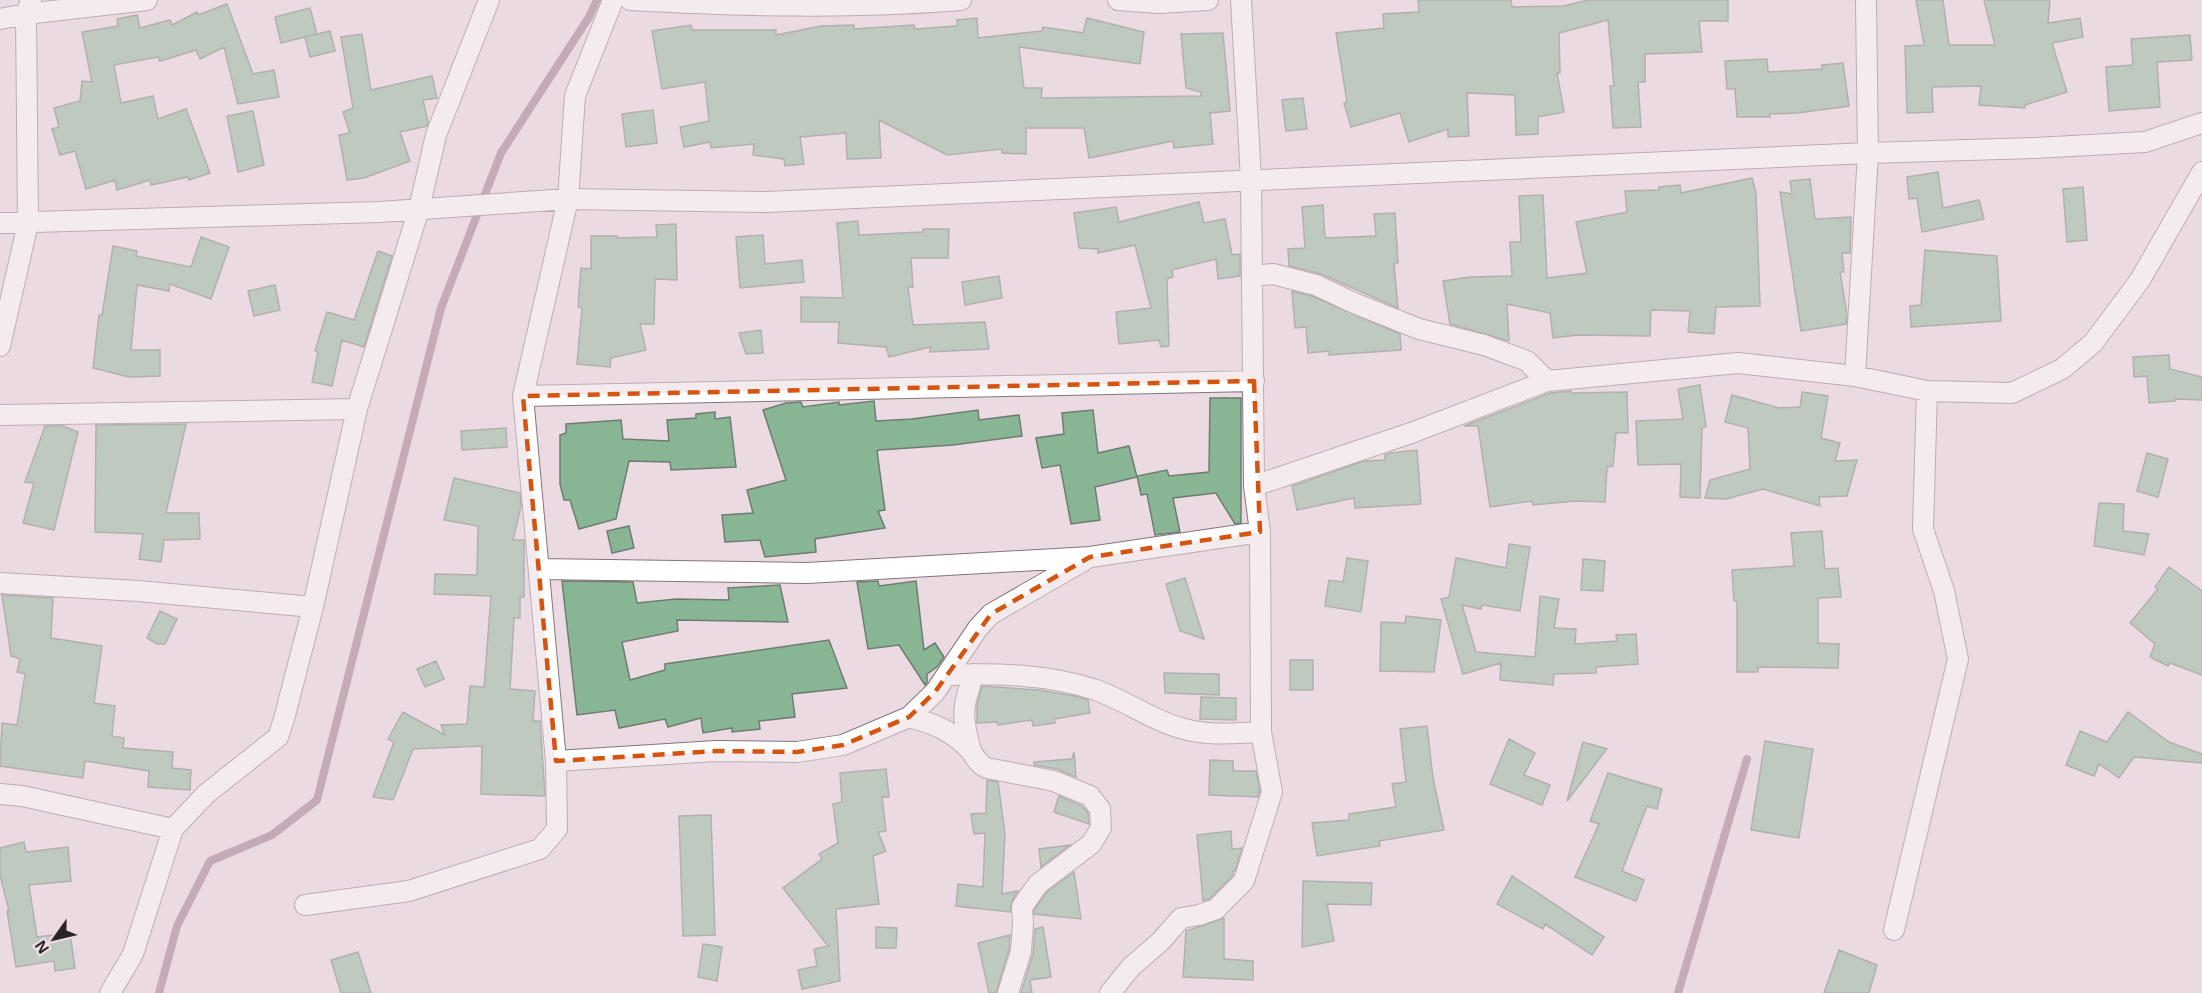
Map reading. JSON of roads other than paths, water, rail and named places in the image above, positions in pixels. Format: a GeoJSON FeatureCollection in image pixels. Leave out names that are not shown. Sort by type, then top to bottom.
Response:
{"type":"FeatureCollection","features":[{"type":"Feature","properties":{"kind":"street"},"geometry":{"type":"LineString","coordinates":[[0,19],[29,7],[147,0]]}},
{"type":"Feature","properties":{"kind":"street"},"geometry":{"type":"LineString","coordinates":[[110,993],[133,954],[173,829],[206,794],[278,737],[314,607],[357,409],[419,209],[436,135],[489,0]]}},
{"type":"Feature","properties":{"kind":"street"},"geometry":{"type":"LineString","coordinates":[[305,905],[409,891],[540,849],[557,829],[556,761],[524,396],[568,199],[575,96],[613,0]]}},
{"type":"Feature","properties":{"kind":"street"},"geometry":{"type":"LineString","coordinates":[[630,0],[778,6],[888,6],[961,0]]}},
{"type":"Feature","properties":{"kind":"street"},"geometry":{"type":"LineString","coordinates":[[1118,0],[1159,3],[1208,0]]}},
{"type":"Feature","properties":{"kind":"street"},"geometry":{"type":"LineString","coordinates":[[1110,993],[1131,967],[1161,941],[1181,918],[1216,909],[1244,881],[1272,792],[1261,732],[1260,532],[1254,486],[1251,179],[1241,0]]}},
{"type":"Feature","properties":{"kind":"street"},"geometry":{"type":"LineString","coordinates":[[1855,376],[1868,153],[1866,0]]}},
{"type":"Feature","properties":{"kind":"street"},"geometry":{"type":"LineString","coordinates":[[0,346],[28,223],[29,7]]}},
{"type":"Feature","properties":{"kind":"street"},"geometry":{"type":"LineString","coordinates":[[0,223],[449,208],[568,199],[766,202],[1251,179],[2035,148],[2145,142],[2202,123]]}},
{"type":"Feature","properties":{"kind":"street"},"geometry":{"type":"LineString","coordinates":[[1254,486],[1411,433],[1547,381],[1738,363],[1855,376],[1927,391],[2012,393],[2062,369],[2093,343],[2140,280],[2202,172]]}},
{"type":"Feature","properties":{"kind":"street"},"geometry":{"type":"LineString","coordinates":[[1252,276],[1273,274],[1316,285],[1419,329],[1484,345],[1527,361],[1547,381]]}},
{"type":"Feature","properties":{"kind":"street"},"geometry":{"type":"LineString","coordinates":[[524,396],[1254,381]]}},
{"type":"Feature","properties":{"kind":"street"},"geometry":{"type":"LineString","coordinates":[[1894,930],[1958,659],[1944,591],[1923,529],[1927,391]]}},
{"type":"Feature","properties":{"kind":"street"},"geometry":{"type":"LineString","coordinates":[[0,415],[357,409]]}},
{"type":"Feature","properties":{"kind":"street"},"geometry":{"type":"LineString","coordinates":[[539,569],[807,573],[1089,557],[1260,532]]}},
{"type":"Feature","properties":{"kind":"street"},"geometry":{"type":"LineString","coordinates":[[556,761],[716,751],[797,752],[843,745],[909,717],[935,692],[978,628],[991,615],[1089,557]]}},
{"type":"Feature","properties":{"kind":"street"},"geometry":{"type":"LineString","coordinates":[[0,584],[138,591],[314,607]]}},
{"type":"Feature","properties":{"kind":"street"},"geometry":{"type":"LineString","coordinates":[[971,751],[965,729],[964,703],[974,674]]}},
{"type":"Feature","properties":{"kind":"street"},"geometry":{"type":"LineString","coordinates":[[947,675],[1004,674],[1054,680],[1095,690],[1183,729],[1215,734],[1261,732]]}},
{"type":"Feature","properties":{"kind":"street"},"geometry":{"type":"LineString","coordinates":[[909,717],[937,725],[956,736],[971,751],[980,765],[1054,781],[1090,796],[1100,809],[1101,828],[1091,844],[1038,884],[1022,907],[1021,951],[1008,993]]}},
{"type":"Feature","properties":{"kind":"street"},"geometry":{"type":"LineString","coordinates":[[0,794],[22,796],[173,829]]}},
{"type":"Feature","properties":{"kind":"waterway"},"geometry":{"type":"LineString","coordinates":[[159,993],[177,926],[210,861],[272,835],[317,800],[441,308],[501,153],[589,17],[597,0]]}},
{"type":"Feature","properties":{"kind":"waterway"},"geometry":{"type":"LineString","coordinates":[[1678,993],[1747,759]]}}]}
